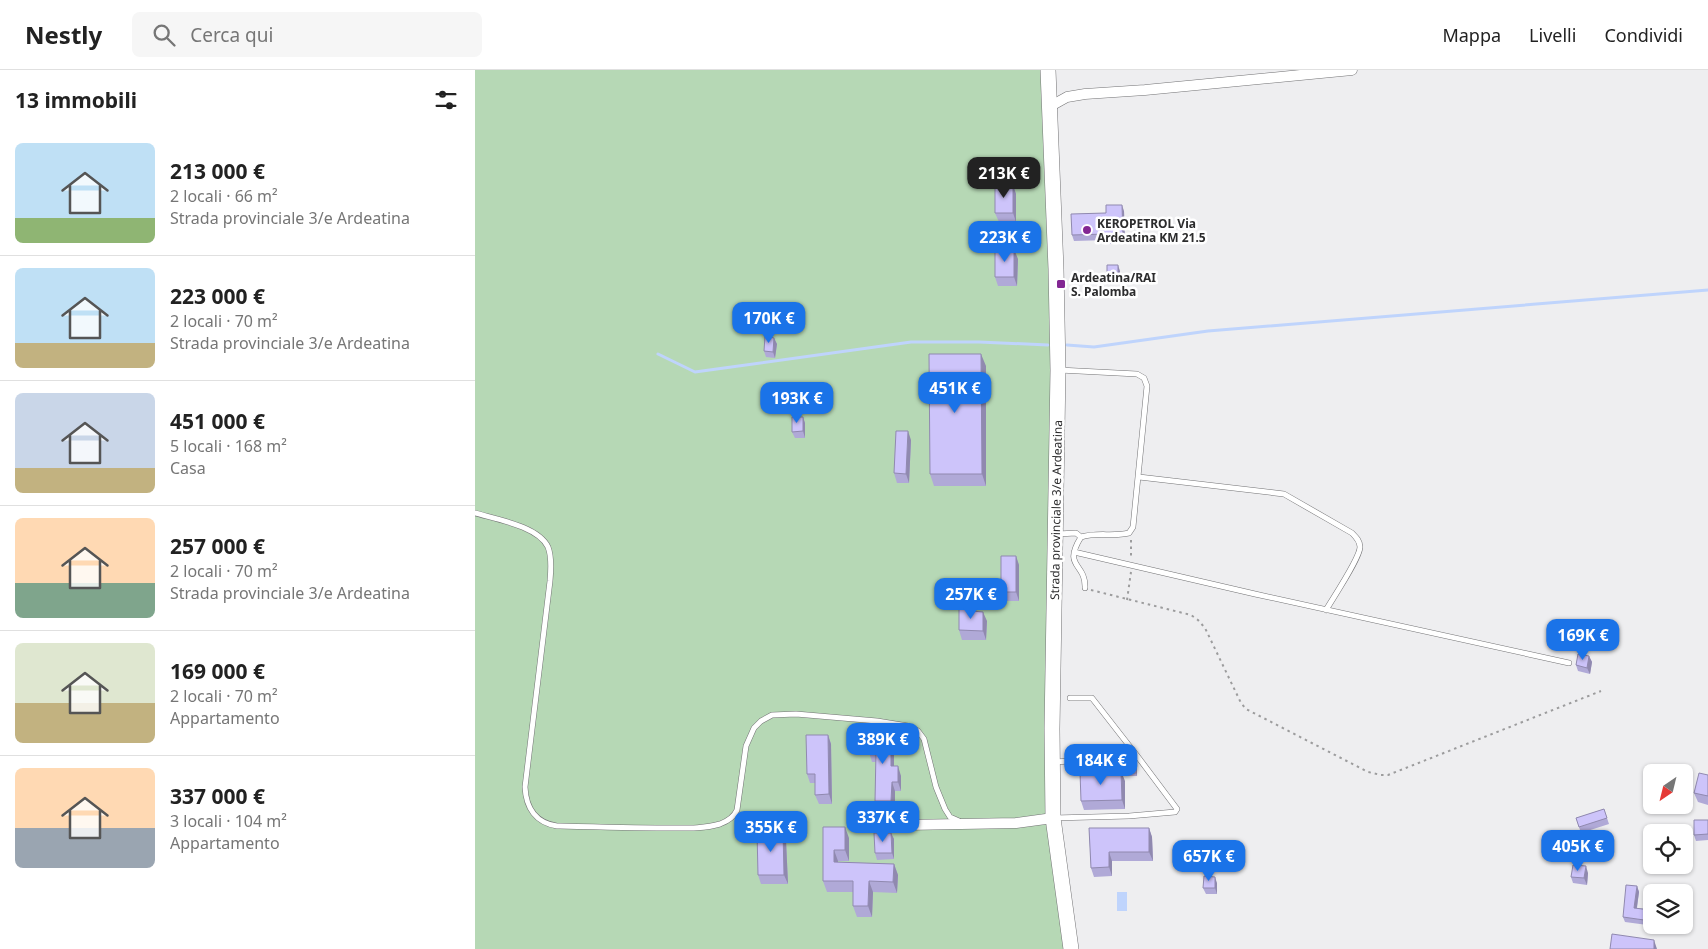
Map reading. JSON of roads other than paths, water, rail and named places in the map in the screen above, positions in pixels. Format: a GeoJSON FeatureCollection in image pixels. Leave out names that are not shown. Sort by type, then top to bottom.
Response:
{"type":"FeatureCollection","features":[{"type":"Feature","properties":{"kind":"main road","name":"Strada provinciale 3/e Ardeatina"},"geometry":{"type":"LineString","coordinates":[[1048,70],[1058,370],[1052,762],[1053,818],[1071,949]]}},
{"type":"Feature","properties":{"kind":"street"},"geometry":{"type":"LineString","coordinates":[[1049,107],[1067,97],[1085,94],[1352,70]]}},
{"type":"Feature","properties":{"kind":"street"},"geometry":{"type":"LineString","coordinates":[[905,825],[1016,823],[1053,818]]}},
{"type":"Feature","properties":{"kind":"lane"},"geometry":{"type":"LineString","coordinates":[[1058,370],[1137,374],[1144,378],[1147,386],[1133,527],[1129,533],[1121,535],[1092,534],[1081,537],[1073,552],[1073,559],[1083,574],[1085,588]]}},
{"type":"Feature","properties":{"kind":"lane"},"geometry":{"type":"LineString","coordinates":[[1139,477],[1284,494],[1353,533],[1360,548],[1326,610]]}},
{"type":"Feature","properties":{"kind":"lane"},"geometry":{"type":"LineString","coordinates":[[475,513],[533,532],[543,539],[550,553],[550,581],[525,787],[528,804],[539,819],[557,826],[622,828],[694,828],[725,822],[737,810],[747,746],[754,728],[768,717],[789,713],[877,721],[908,726],[918,731],[924,738],[936,787],[945,810],[950,817],[964,824]]}},
{"type":"Feature","properties":{"kind":"lane"},"geometry":{"type":"LineString","coordinates":[[1055,534],[1076,533],[1081,537]]}},
{"type":"Feature","properties":{"kind":"lane"},"geometry":{"type":"LineString","coordinates":[[1073,552],[1326,610],[1569,662]]}},
{"type":"Feature","properties":{"kind":"lane"},"geometry":{"type":"LineString","coordinates":[[1053,818],[1129,816],[1175,812],[1177,809],[1092,698],[1070,698]]}},
{"type":"Feature","properties":{"kind":"lane"},"geometry":{"type":"LineString","coordinates":[[1052,762],[1138,757]]}},
{"type":"Feature","properties":{"kind":"water"},"geometry":{"type":"Polygon","coordinates":[[[1117,892],[1127,892],[1127,911],[1117,911],[1117,892]]]}},
{"type":"Feature","properties":{"kind":"waterway"},"geometry":{"type":"LineString","coordinates":[[1067,345],[1094,347],[1208,331],[1708,290]]}},
{"type":"Feature","properties":{"kind":"waterway"},"geometry":{"type":"LineString","coordinates":[[658,354],[695,372],[911,342],[1048,345]]}},
{"type":"Feature","properties":{"kind":"place","name":"KEROPETROL Via Ardeatina KM 21.5"},"geometry":{"type":"Point","coordinates":[1087,230]}},
{"type":"Feature","properties":{"kind":"place","name":"Ardeatina/RAI S. Palomba"},"geometry":{"type":"Point","coordinates":[1061,284]}}]}
